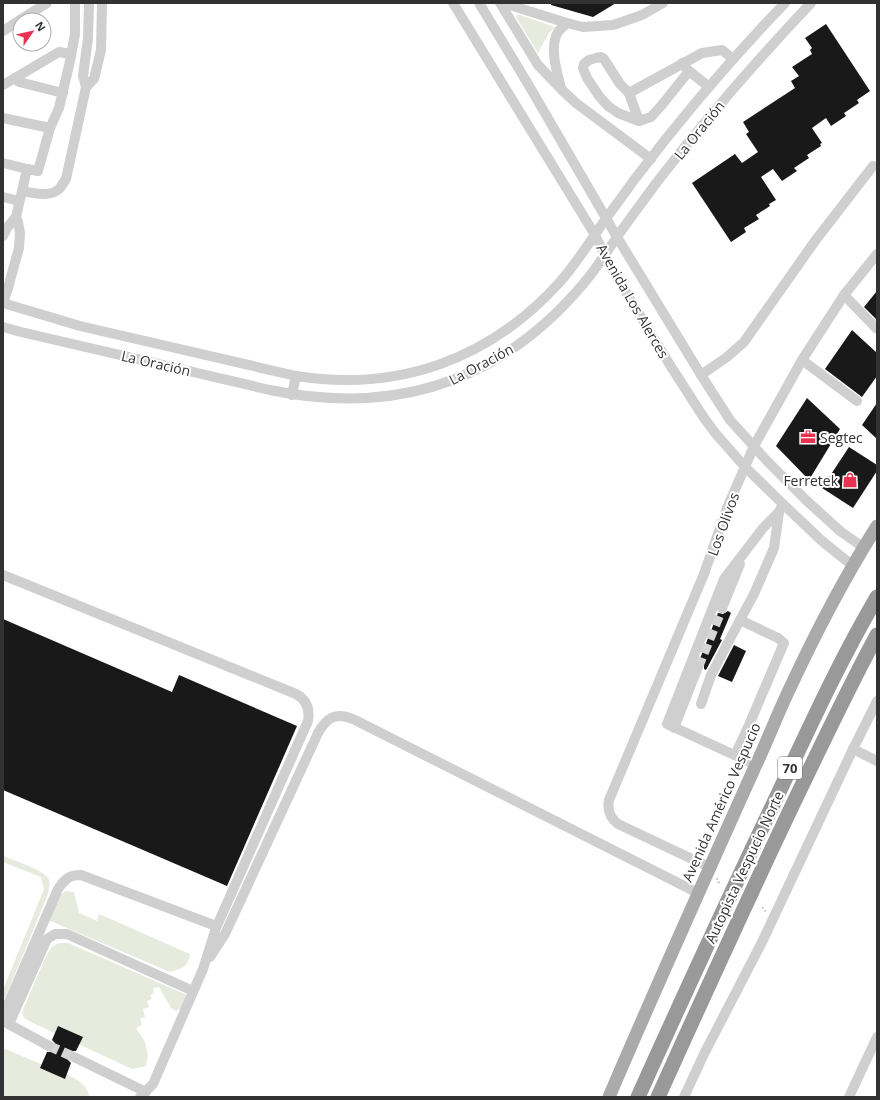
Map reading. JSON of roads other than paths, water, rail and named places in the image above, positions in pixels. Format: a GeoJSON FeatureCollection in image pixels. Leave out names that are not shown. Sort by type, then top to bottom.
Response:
{"type":"FeatureCollection","features":[{"type":"Feature","properties":{"kind":"highway","name":"Autopista Vespucio Norte"},"geometry":{"type":"LineString","coordinates":[[638,1097],[714,929],[825,696],[859,628],[877,597]]}},
{"type":"Feature","properties":{"kind":"highway","name":"Autopista Vespucio Norte"},"geometry":{"type":"LineString","coordinates":[[658,1097],[755,883],[844,698],[877,636]]}},
{"type":"Feature","properties":{"kind":"main road","name":"Avenida Américo Vespucio"},"geometry":{"type":"LineString","coordinates":[[609,1097],[653,992],[806,654],[829,609],[877,526]]}},
{"type":"Feature","properties":{"kind":"street"},"geometry":{"type":"LineString","coordinates":[[33,12],[47,3]]}},
{"type":"Feature","properties":{"kind":"street"},"geometry":{"type":"LineString","coordinates":[[3,163],[38,171],[50,128],[59,108],[63,93],[75,34],[75,3]]}},
{"type":"Feature","properties":{"kind":"street"},"geometry":{"type":"LineString","coordinates":[[3,197],[50,194],[60,189],[66,179],[86,87],[84,76],[88,38],[89,3]]}},
{"type":"Feature","properties":{"kind":"street"},"geometry":{"type":"LineString","coordinates":[[86,87],[94,78],[101,50],[102,3]]}},
{"type":"Feature","properties":{"kind":"street","name":"Avenida Los Alerces"},"geometry":{"type":"LineString","coordinates":[[453,3],[595,235],[612,270],[704,418],[716,434],[781,508],[853,566]]}},
{"type":"Feature","properties":{"kind":"street","name":"Avenida Los Alerces"},"geometry":{"type":"LineString","coordinates":[[479,3],[617,237],[730,420],[806,500],[840,531],[864,548]]}},
{"type":"Feature","properties":{"kind":"street"},"geometry":{"type":"LineString","coordinates":[[500,3],[538,65],[562,90],[576,103],[651,159]]}},
{"type":"Feature","properties":{"kind":"street"},"geometry":{"type":"LineString","coordinates":[[503,3],[583,27],[613,25],[642,15],[663,3]]}},
{"type":"Feature","properties":{"kind":"street","name":"La Oración"},"geometry":{"type":"LineString","coordinates":[[3,303],[80,326],[296,376],[331,380],[384,378],[431,368],[477,348],[498,336],[520,320],[546,296],[563,278],[651,159],[709,87],[785,3]]}},
{"type":"Feature","properties":{"kind":"street","name":"La Oración"},"geometry":{"type":"LineString","coordinates":[[3,327],[292,395],[314,398],[378,398],[407,394],[459,378],[516,346],[542,326],[573,296],[595,270],[617,237],[657,183],[702,126],[811,3]]}},
{"type":"Feature","properties":{"kind":"street"},"geometry":{"type":"LineString","coordinates":[[562,90],[555,65],[554,43],[558,32],[567,23]]}},
{"type":"Feature","properties":{"kind":"street"},"geometry":{"type":"LineString","coordinates":[[3,31],[12,25]]}},
{"type":"Feature","properties":{"kind":"street"},"geometry":{"type":"LineString","coordinates":[[629,93],[702,53],[722,50],[733,59]]}},
{"type":"Feature","properties":{"kind":"street"},"geometry":{"type":"LineString","coordinates":[[3,85],[59,52],[71,54]]}},
{"type":"Feature","properties":{"kind":"street"},"geometry":{"type":"LineString","coordinates":[[639,121],[629,93],[620,84],[604,59],[601,57],[596,58],[589,60],[584,64],[583,68],[587,78],[608,106],[618,113],[639,121],[651,117],[689,71]]}},
{"type":"Feature","properties":{"kind":"street"},"geometry":{"type":"LineString","coordinates":[[682,63],[689,71],[709,87]]}},
{"type":"Feature","properties":{"kind":"street"},"geometry":{"type":"LineString","coordinates":[[15,78],[19,82],[63,93]]}},
{"type":"Feature","properties":{"kind":"street"},"geometry":{"type":"LineString","coordinates":[[3,118],[50,128]]}},
{"type":"Feature","properties":{"kind":"street"},"geometry":{"type":"LineString","coordinates":[[701,375],[727,357],[744,342],[815,242],[873,166]]}},
{"type":"Feature","properties":{"kind":"street"},"geometry":{"type":"LineString","coordinates":[[3,236],[7,228],[16,217],[27,169]]}},
{"type":"Feature","properties":{"kind":"street"},"geometry":{"type":"LineString","coordinates":[[3,303],[19,248],[20,233],[16,217]]}},
{"type":"Feature","properties":{"kind":"street","name":"Los Olivos"},"geometry":{"type":"LineString","coordinates":[[709,867],[615,822],[608,810],[609,800],[706,569],[727,508],[754,446],[802,360],[844,295],[877,254]]}},
{"type":"Feature","properties":{"kind":"street"},"geometry":{"type":"LineString","coordinates":[[844,295],[877,329]]}},
{"type":"Feature","properties":{"kind":"street"},"geometry":{"type":"LineString","coordinates":[[802,360],[857,401]]}},
{"type":"Feature","properties":{"kind":"street"},"geometry":{"type":"LineString","coordinates":[[292,395],[296,376]]}},
{"type":"Feature","properties":{"kind":"street"},"geometry":{"type":"LineString","coordinates":[[756,765],[667,724],[724,579],[763,528],[781,508]]}},
{"type":"Feature","properties":{"kind":"street"},"geometry":{"type":"LineString","coordinates":[[701,704],[711,676],[754,594],[774,548],[781,508]]}},
{"type":"Feature","properties":{"kind":"street"},"geometry":{"type":"LineString","coordinates":[[722,608],[746,550]]}},
{"type":"Feature","properties":{"kind":"street"},"geometry":{"type":"LineString","coordinates":[[3,575],[296,694],[307,704],[309,714],[308,721],[216,926],[203,969],[153,1084],[143,1094],[74,1058]]}},
{"type":"Feature","properties":{"kind":"street"},"geometry":{"type":"LineString","coordinates":[[735,755],[753,718],[784,643],[778,638],[740,620]]}},
{"type":"Feature","properties":{"kind":"street"},"geometry":{"type":"LineString","coordinates":[[674,728],[698,667]]}},
{"type":"Feature","properties":{"kind":"street"},"geometry":{"type":"LineString","coordinates":[[684,1097],[755,955],[877,701]]}},
{"type":"Feature","properties":{"kind":"street"},"geometry":{"type":"LineString","coordinates":[[203,969],[225,934],[318,733],[326,721],[341,715],[353,719],[698,893]]}},
{"type":"Feature","properties":{"kind":"street"},"geometry":{"type":"LineString","coordinates":[[853,750],[877,761]]}},
{"type":"Feature","properties":{"kind":"street"},"geometry":{"type":"LineString","coordinates":[[5,1021],[58,889],[64,880],[73,875],[81,875],[216,926]]}},
{"type":"Feature","properties":{"kind":"street"},"geometry":{"type":"LineString","coordinates":[[5,1021],[47,939],[55,934],[67,934],[193,991]]}},
{"type":"Feature","properties":{"kind":"street"},"geometry":{"type":"LineString","coordinates":[[5,1021],[50,1046]]}},
{"type":"Feature","properties":{"kind":"street"},"geometry":{"type":"LineString","coordinates":[[850,1097],[877,1037]]}},
{"type":"Feature","properties":{"kind":"tunnel"},"geometry":{"type":"LineString","coordinates":[[698,667],[722,608]]}},
{"type":"Feature","properties":{"kind":"tunnel"},"geometry":{"type":"LineString","coordinates":[[49,1046],[74,1057]]}},
{"type":"Feature","properties":{"kind":"place","name":"Segtec"},"geometry":{"type":"Point","coordinates":[808,437]}},
{"type":"Feature","properties":{"kind":"place","name":"Ferretek"},"geometry":{"type":"Point","coordinates":[850,480]}}]}
